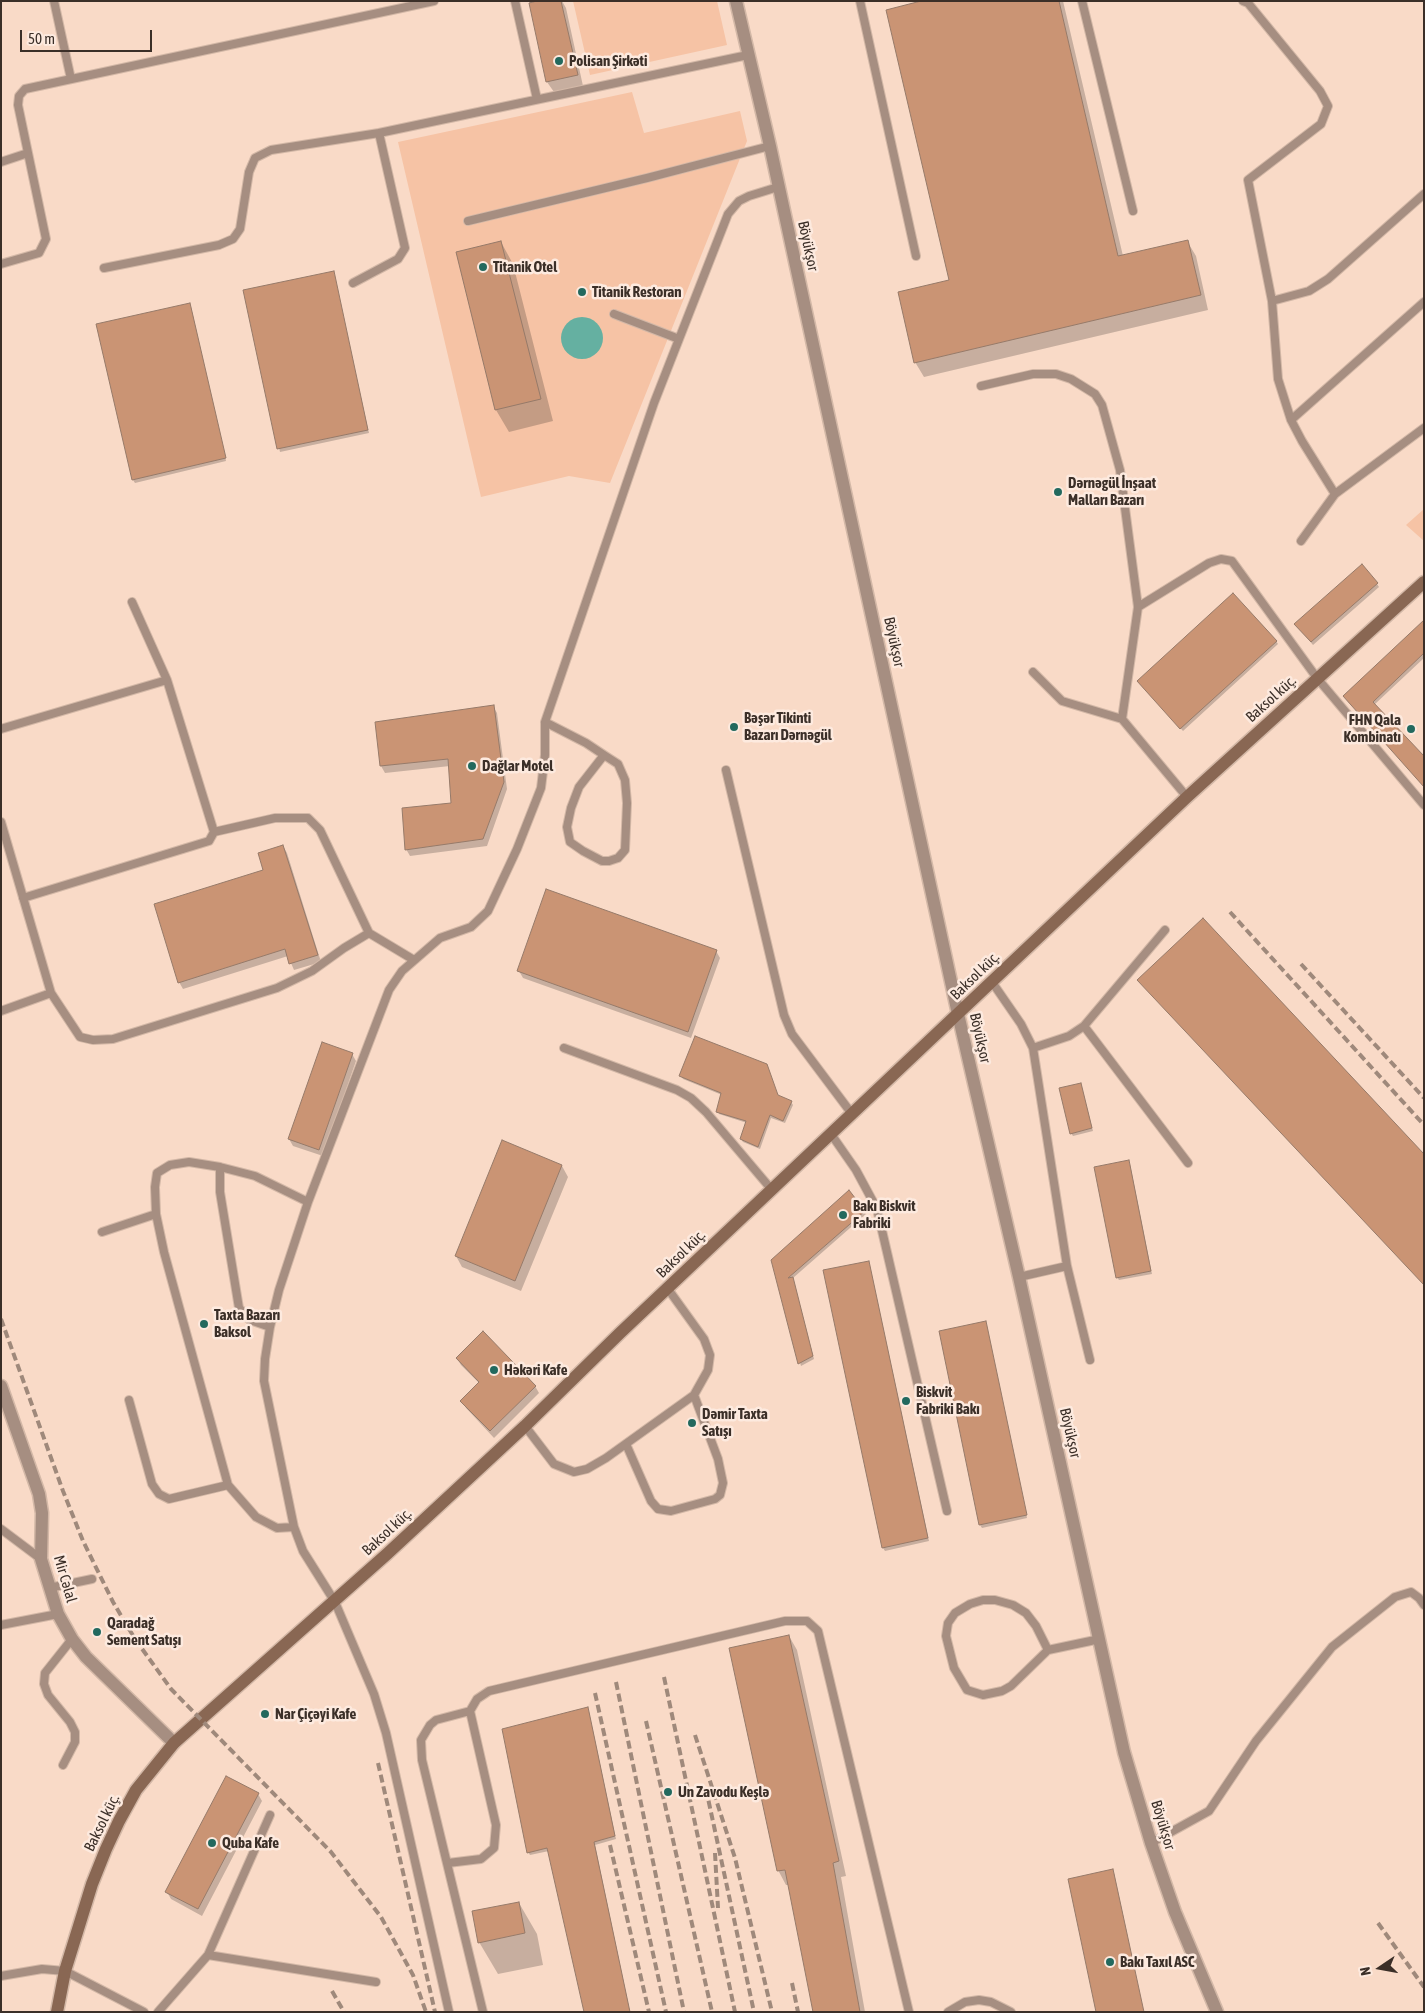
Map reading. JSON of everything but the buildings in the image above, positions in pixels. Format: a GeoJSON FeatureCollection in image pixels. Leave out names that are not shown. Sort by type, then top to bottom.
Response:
{"type":"FeatureCollection","features":[{"type":"Feature","properties":{"kind":"main road","name":"Baksol küç."},"geometry":{"type":"LineString","coordinates":[[57,2012],[65,1971],[92,1884],[119,1821],[136,1790],[174,1743],[335,1602],[525,1426],[1187,797],[1424,582]]}},
{"type":"Feature","properties":{"kind":"street","name":"Böyükşor"},"geometry":{"type":"LineString","coordinates":[[736,1],[770,146],[958,1014],[1019,1277],[1124,1752],[1151,1843],[1175,1912],[1218,2012]]}},
{"type":"Feature","properties":{"kind":"street","name":"Mir Cəlal"},"geometry":{"type":"LineString","coordinates":[[1,1386],[39,1494],[42,1513],[41,1559],[58,1614],[72,1639],[86,1657],[174,1743]]}},
{"type":"Feature","properties":{"kind":"lane"},"geometry":{"type":"LineString","coordinates":[[54,1],[71,79]]}},
{"type":"Feature","properties":{"kind":"lane"},"geometry":{"type":"LineString","coordinates":[[1,264],[39,253],[46,239],[18,104],[19,96],[25,89],[434,1]]}},
{"type":"Feature","properties":{"kind":"lane"},"geometry":{"type":"LineString","coordinates":[[515,1],[537,99]]}},
{"type":"Feature","properties":{"kind":"lane"},"geometry":{"type":"LineString","coordinates":[[860,1],[916,256]]}},
{"type":"Feature","properties":{"kind":"lane"},"geometry":{"type":"LineString","coordinates":[[1082,1],[1133,211]]}},
{"type":"Feature","properties":{"kind":"lane"},"geometry":{"type":"LineString","coordinates":[[1243,1],[1248,3],[1320,91],[1328,106],[1321,124],[1248,180],[1272,301],[1278,379],[1291,420],[1302,442],[1335,494]]}},
{"type":"Feature","properties":{"kind":"lane"},"geometry":{"type":"LineString","coordinates":[[104,268],[219,245],[233,239],[240,229],[249,172],[255,158],[271,150],[379,133],[748,55]]}},
{"type":"Feature","properties":{"kind":"lane"},"geometry":{"type":"LineString","coordinates":[[353,283],[398,259],[405,248],[379,133]]}},
{"type":"Feature","properties":{"kind":"lane"},"geometry":{"type":"LineString","coordinates":[[468,221],[648,178],[770,146]]}},
{"type":"Feature","properties":{"kind":"lane"},"geometry":{"type":"LineString","coordinates":[[1,162],[28,153]]}},
{"type":"Feature","properties":{"kind":"lane"},"geometry":{"type":"LineString","coordinates":[[449,2012],[386,1733],[374,1694],[335,1602],[307,1558],[294,1526],[264,1381],[270,1327],[279,1290],[308,1202],[389,990],[402,971],[440,938],[471,926],[488,911],[517,849],[541,788],[545,755],[544,722],[654,403],[728,214],[739,201],[778,187]]}},
{"type":"Feature","properties":{"kind":"lane"},"geometry":{"type":"LineString","coordinates":[[1272,301],[1309,292],[1328,279],[1424,194]]}},
{"type":"Feature","properties":{"kind":"lane"},"geometry":{"type":"LineString","coordinates":[[1291,420],[1424,302]]}},
{"type":"Feature","properties":{"kind":"lane"},"geometry":{"type":"LineString","coordinates":[[614,314],[679,339]]}},
{"type":"Feature","properties":{"kind":"lane"},"geometry":{"type":"LineString","coordinates":[[981,386],[1033,374],[1056,374],[1071,379],[1095,394],[1102,405],[1120,470],[1138,607],[1122,718]]}},
{"type":"Feature","properties":{"kind":"lane"},"geometry":{"type":"LineString","coordinates":[[1301,541],[1335,494],[1424,428]]}},
{"type":"Feature","properties":{"kind":"lane"},"geometry":{"type":"LineString","coordinates":[[1138,607],[1209,563],[1222,559],[1232,561],[1317,678],[1424,805]]}},
{"type":"Feature","properties":{"kind":"lane"},"geometry":{"type":"LineString","coordinates":[[132,602],[167,680],[214,832]]}},
{"type":"Feature","properties":{"kind":"lane"},"geometry":{"type":"LineString","coordinates":[[1033,672],[1062,701],[1122,718],[1187,797]]}},
{"type":"Feature","properties":{"kind":"lane"},"geometry":{"type":"LineString","coordinates":[[1,730],[167,680]]}},
{"type":"Feature","properties":{"kind":"lane"},"geometry":{"type":"LineString","coordinates":[[544,722],[586,743],[618,764],[625,780],[624,850],[618,858],[610,861],[602,860],[570,842],[567,827],[571,808],[580,787],[604,755]]}},
{"type":"Feature","properties":{"kind":"lane"},"geometry":{"type":"LineString","coordinates":[[726,770],[784,1015],[792,1034],[852,1114]]}},
{"type":"Feature","properties":{"kind":"lane"},"geometry":{"type":"LineString","coordinates":[[23,898],[209,840],[214,832],[275,818],[308,818],[320,830],[369,933],[414,960]]}},
{"type":"Feature","properties":{"kind":"lane"},"geometry":{"type":"LineString","coordinates":[[1,822],[51,993],[80,1037],[93,1040],[113,1039],[277,988],[312,972],[344,948],[369,933]]}},
{"type":"Feature","properties":{"kind":"lane"},"geometry":{"type":"LineString","coordinates":[[1033,1048],[1069,1036],[1084,1026],[1165,930]]}},
{"type":"Feature","properties":{"kind":"lane"},"geometry":{"type":"LineString","coordinates":[[992,982],[1021,1024],[1033,1048],[1067,1266],[1090,1360]]}},
{"type":"Feature","properties":{"kind":"lane"},"geometry":{"type":"LineString","coordinates":[[1,1011],[51,993]]}},
{"type":"Feature","properties":{"kind":"lane"},"geometry":{"type":"LineString","coordinates":[[1084,1026],[1188,1164]]}},
{"type":"Feature","properties":{"kind":"lane"},"geometry":{"type":"LineString","coordinates":[[564,1048],[677,1090],[691,1098],[706,1112],[772,1190]]}},
{"type":"Feature","properties":{"kind":"lane"},"geometry":{"type":"LineString","coordinates":[[831,1134],[856,1170],[877,1209],[947,1511]]}},
{"type":"Feature","properties":{"kind":"lane"},"geometry":{"type":"LineString","coordinates":[[294,1526],[276,1528],[256,1517],[228,1485],[164,1252],[156,1214],[155,1187],[157,1173],[170,1165],[189,1162],[220,1167],[255,1176],[308,1202]]}},
{"type":"Feature","properties":{"kind":"lane"},"geometry":{"type":"LineString","coordinates":[[220,1167],[220,1192],[239,1308],[250,1320],[270,1327]]}},
{"type":"Feature","properties":{"kind":"lane"},"geometry":{"type":"LineString","coordinates":[[102,1232],[156,1214]]}},
{"type":"Feature","properties":{"kind":"lane"},"geometry":{"type":"LineString","coordinates":[[1019,1277],[1067,1266]]}},
{"type":"Feature","properties":{"kind":"lane"},"geometry":{"type":"LineString","coordinates":[[525,1426],[554,1464],[574,1472],[586,1469],[626,1444],[694,1395],[708,1370],[710,1355],[704,1339],[668,1289]]}},
{"type":"Feature","properties":{"kind":"lane"},"geometry":{"type":"LineString","coordinates":[[626,1444],[651,1501],[658,1509],[671,1511],[715,1499],[720,1495],[724,1483],[718,1459],[694,1395]]}},
{"type":"Feature","properties":{"kind":"lane"},"geometry":{"type":"LineString","coordinates":[[129,1400],[152,1484],[159,1494],[169,1499],[228,1485]]}},
{"type":"Feature","properties":{"kind":"lane"},"geometry":{"type":"LineString","coordinates":[[1,1529],[41,1559]]}},
{"type":"Feature","properties":{"kind":"lane"},"geometry":{"type":"LineString","coordinates":[[49,1588],[92,1579]]}},
{"type":"Feature","properties":{"kind":"lane"},"geometry":{"type":"LineString","coordinates":[[1151,1843],[1209,1811],[1256,1741],[1332,1647],[1395,1597],[1411,1592],[1424,1605]]}},
{"type":"Feature","properties":{"kind":"lane"},"geometry":{"type":"LineString","coordinates":[[1048,1650],[1036,1626],[1026,1613],[1004,1602],[983,1600],[970,1604],[955,1613],[948,1623],[946,1636],[954,1668],[967,1690],[983,1696],[1010,1686],[1048,1650],[1100,1639]]}},
{"type":"Feature","properties":{"kind":"lane"},"geometry":{"type":"LineString","coordinates":[[1,1625],[58,1614]]}},
{"type":"Feature","properties":{"kind":"lane"},"geometry":{"type":"LineString","coordinates":[[448,1863],[481,1859],[494,1848],[496,1826],[470,1711],[476,1699],[489,1692],[785,1621],[807,1621],[818,1631],[909,2012]]}},
{"type":"Feature","properties":{"kind":"lane"},"geometry":{"type":"LineString","coordinates":[[63,1765],[75,1742],[75,1732],[70,1722],[48,1695],[44,1684],[45,1673],[72,1639]]}},
{"type":"Feature","properties":{"kind":"lane"},"geometry":{"type":"LineString","coordinates":[[470,1711],[436,1720],[430,1725],[421,1740],[422,1760],[483,2012]]}},
{"type":"Feature","properties":{"kind":"lane"},"geometry":{"type":"LineString","coordinates":[[158,2012],[208,1955],[270,1816]]}},
{"type":"Feature","properties":{"kind":"lane"},"geometry":{"type":"LineString","coordinates":[[208,1955],[376,1982]]}},
{"type":"Feature","properties":{"kind":"lane"},"geometry":{"type":"LineString","coordinates":[[1,1976],[42,1969],[65,1971],[144,2012]]}},
{"type":"Feature","properties":{"kind":"lane"},"geometry":{"type":"LineString","coordinates":[[948,2012],[965,2002],[979,2000],[991,2002],[1011,2012]]}},
{"type":"Feature","properties":{"kind":"shaded area"},"geometry":{"type":"Polygon","coordinates":[[[573,1],[717,1],[727,45],[590,75],[573,1]]]}},
{"type":"Feature","properties":{"kind":"shaded area"},"geometry":{"type":"Polygon","coordinates":[[[632,92],[644,133],[740,111],[747,141],[610,483],[569,476],[481,497],[398,142],[632,92]]]}},
{"type":"Feature","properties":{"kind":"shaded area"},"geometry":{"type":"Polygon","coordinates":[[[1424,509],[1424,541],[1406,525],[1424,509]]]}},
{"type":"Feature","properties":{"kind":"water"},"geometry":{"type":"Polygon","coordinates":[[[586,317],[594,320],[600,326],[603,338],[600,350],[594,356],[578,359],[570,356],[564,350],[561,334],[564,326],[570,320],[586,317]]]}},
{"type":"Feature","properties":{"kind":"railway"},"geometry":{"type":"LineString","coordinates":[[1230,912],[1424,1125]]}},
{"type":"Feature","properties":{"kind":"railway"},"geometry":{"type":"LineString","coordinates":[[1301,964],[1424,1098]]}},
{"type":"Feature","properties":{"kind":"railway"},"geometry":{"type":"LineString","coordinates":[[1,1319],[83,1541],[113,1602],[135,1639],[171,1689],[331,1852],[381,1917],[413,1975],[426,2012]]}},
{"type":"Feature","properties":{"kind":"railway"},"geometry":{"type":"LineString","coordinates":[[664,1677],[735,2012]]}},
{"type":"Feature","properties":{"kind":"railway"},"geometry":{"type":"LineString","coordinates":[[616,1682],[684,2012]]}},
{"type":"Feature","properties":{"kind":"railway"},"geometry":{"type":"LineString","coordinates":[[595,1693],[666,2012]]}},
{"type":"Feature","properties":{"kind":"railway"},"geometry":{"type":"LineString","coordinates":[[646,1721],[712,2012]]}},
{"type":"Feature","properties":{"kind":"railway"},"geometry":{"type":"LineString","coordinates":[[695,1735],[735,1858],[772,2012]]}},
{"type":"Feature","properties":{"kind":"railway"},"geometry":{"type":"LineString","coordinates":[[378,1763],[435,2012]]}},
{"type":"Feature","properties":{"kind":"railway"},"geometry":{"type":"LineString","coordinates":[[706,1789],[754,2012]]}},
{"type":"Feature","properties":{"kind":"railway"},"geometry":{"type":"LineString","coordinates":[[610,1845],[649,2012]]}},
{"type":"Feature","properties":{"kind":"railway"},"geometry":{"type":"LineString","coordinates":[[715,1853],[718,1908]]}},
{"type":"Feature","properties":{"kind":"railway"},"geometry":{"type":"LineString","coordinates":[[1378,1923],[1424,1987]]}},
{"type":"Feature","properties":{"kind":"railway"},"geometry":{"type":"LineString","coordinates":[[792,1983],[798,2012]]}},
{"type":"Feature","properties":{"kind":"railway"},"geometry":{"type":"LineString","coordinates":[[332,1991],[344,2012]]}},
{"type":"Feature","properties":{"kind":"place","name":"Polisan Şirkəti"},"geometry":{"type":"Point","coordinates":[559,61]}},
{"type":"Feature","properties":{"kind":"place","name":"Titanik Otel"},"geometry":{"type":"Point","coordinates":[483,267]}},
{"type":"Feature","properties":{"kind":"place","name":"Titanik Restoran"},"geometry":{"type":"Point","coordinates":[582,292]}},
{"type":"Feature","properties":{"kind":"place","name":"Dərnəgül İnşaat Malları Bazarı"},"geometry":{"type":"Point","coordinates":[1058,492]}},
{"type":"Feature","properties":{"kind":"place","name":"Bəşər Tikinti Bazarı Dərnəgül"},"geometry":{"type":"Point","coordinates":[734,727]}},
{"type":"Feature","properties":{"kind":"place","name":"FHN Qala Kombinatı"},"geometry":{"type":"Point","coordinates":[1411,729]}},
{"type":"Feature","properties":{"kind":"place","name":"Dağlar Motel"},"geometry":{"type":"Point","coordinates":[472,766]}},
{"type":"Feature","properties":{"kind":"place","name":"Bakı Biskvit Fabriki"},"geometry":{"type":"Point","coordinates":[843,1215]}},
{"type":"Feature","properties":{"kind":"place","name":"Taxta Bazarı Baksol"},"geometry":{"type":"Point","coordinates":[204,1324]}},
{"type":"Feature","properties":{"kind":"place","name":"Həkəri Kafe"},"geometry":{"type":"Point","coordinates":[494,1370]}},
{"type":"Feature","properties":{"kind":"place","name":"Biskvit Fabriki Bakı"},"geometry":{"type":"Point","coordinates":[906,1401]}},
{"type":"Feature","properties":{"kind":"place","name":"Dəmir Taxta Satışı"},"geometry":{"type":"Point","coordinates":[692,1423]}},
{"type":"Feature","properties":{"kind":"place","name":"Qaradağ Sement Satışı"},"geometry":{"type":"Point","coordinates":[97,1632]}},
{"type":"Feature","properties":{"kind":"place","name":"Nar Çiçəyi Kafe"},"geometry":{"type":"Point","coordinates":[265,1714]}},
{"type":"Feature","properties":{"kind":"place","name":"Un Zavodu Keşlə"},"geometry":{"type":"Point","coordinates":[668,1792]}},
{"type":"Feature","properties":{"kind":"place","name":"Quba Kafe"},"geometry":{"type":"Point","coordinates":[212,1843]}},
{"type":"Feature","properties":{"kind":"place","name":"Bakı Taxıl ASC"},"geometry":{"type":"Point","coordinates":[1110,1962]}}]}
